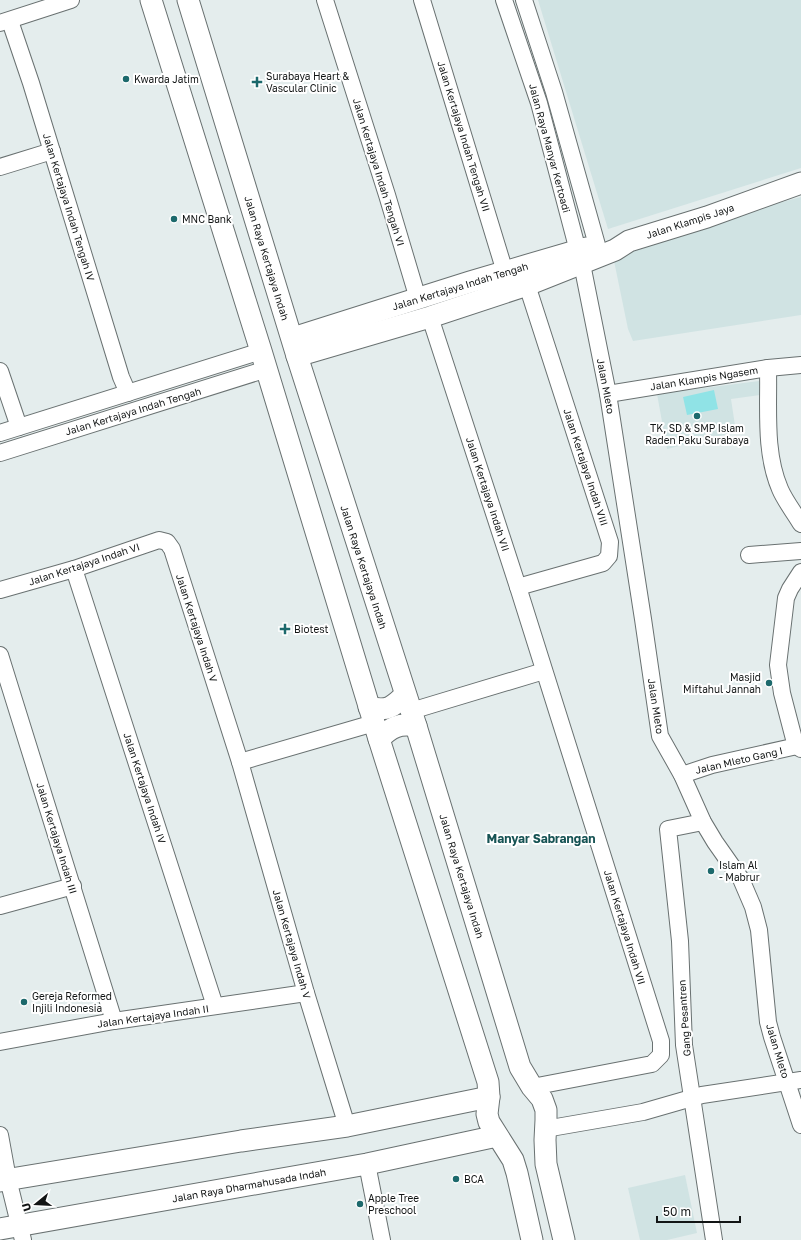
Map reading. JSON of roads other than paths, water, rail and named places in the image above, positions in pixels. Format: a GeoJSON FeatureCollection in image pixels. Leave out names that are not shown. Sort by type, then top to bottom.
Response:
{"type":"FeatureCollection","features":[{"type":"Feature","properties":{"kind":"main road"},"geometry":{"type":"LineString","coordinates":[[151,0],[264,360],[374,723],[488,1082],[489,1097],[487,1114],[492,1128],[513,1160],[532,1240]]}},
{"type":"Feature","properties":{"kind":"main road","name":"Jalan Raya Kertajaya Indah"},"geometry":{"type":"LineString","coordinates":[[188,0],[520,1067],[532,1087],[542,1099],[546,1110],[546,1164],[564,1240]]}},
{"type":"Feature","properties":{"kind":"main road","name":"Jalan Klampis Jaya"},"geometry":{"type":"LineString","coordinates":[[587,254],[615,250],[629,241],[720,212],[801,183]]}},
{"type":"Feature","properties":{"kind":"main road","name":"Jalan Kertajaya Indah Tengah"},"geometry":{"type":"LineString","coordinates":[[295,347],[338,334],[430,317],[527,285],[553,267],[587,254]]}},
{"type":"Feature","properties":{"kind":"main road","name":"Jalan Kertajaya Indah Tengah"},"geometry":{"type":"LineString","coordinates":[[338,334],[418,299],[505,272],[553,267]]}},
{"type":"Feature","properties":{"kind":"main road"},"geometry":{"type":"LineString","coordinates":[[395,704],[410,711],[406,724],[397,726],[388,731],[374,723],[379,710],[395,704]]}},
{"type":"Feature","properties":{"kind":"main road"},"geometry":{"type":"LineString","coordinates":[[3,1180],[241,1141],[348,1126],[489,1097]]}},
{"type":"Feature","properties":{"kind":"main road","name":"Jalan Raya Dharmahusada Indah"},"geometry":{"type":"LineString","coordinates":[[14,1231],[367,1164],[498,1136]]}},
{"type":"Feature","properties":{"kind":"street"},"geometry":{"type":"LineString","coordinates":[[5,22],[71,0]]}},
{"type":"Feature","properties":{"kind":"street","name":"Jalan Kertajaya Indah Tengah VI"},"geometry":{"type":"LineString","coordinates":[[325,0],[387,195],[418,299]]}},
{"type":"Feature","properties":{"kind":"street","name":"Jalan Kertajaya Indah Tengah VII"},"geometry":{"type":"LineString","coordinates":[[422,0],[505,272]]}},
{"type":"Feature","properties":{"kind":"street","name":"Jalan Raya Manyar Kertoadi"},"geometry":{"type":"LineString","coordinates":[[504,0],[539,103],[587,254]]}},
{"type":"Feature","properties":{"kind":"street","name":"Jalan Raya Manyar Kertoadi"},"geometry":{"type":"LineString","coordinates":[[524,0],[554,92],[587,254]]}},
{"type":"Feature","properties":{"kind":"street","name":"Jalan Kertajaya Indah Tengah IV"},"geometry":{"type":"LineString","coordinates":[[5,22],[52,151],[89,273],[128,393]]}},
{"type":"Feature","properties":{"kind":"street"},"geometry":{"type":"LineString","coordinates":[[0,167],[52,151]]}},
{"type":"Feature","properties":{"kind":"street","name":"Jalan Mleto"},"geometry":{"type":"LineString","coordinates":[[587,254],[644,619],[660,736],[682,775],[702,822],[714,842],[741,879],[753,907],[759,930],[768,1022],[772,1037],[796,1084],[801,1125]]}},
{"type":"Feature","properties":{"kind":"street","name":"Jalan Kertajaya Indah VIII"},"geometry":{"type":"LineString","coordinates":[[518,588],[603,563],[609,556],[610,542],[527,285]]}},
{"type":"Feature","properties":{"kind":"street","name":"Jalan Kertajaya Indah VII"},"geometry":{"type":"LineString","coordinates":[[430,317],[518,588],[661,1041],[661,1055],[652,1064],[532,1087]]}},
{"type":"Feature","properties":{"kind":"street","name":"Jalan Kertajaya Indah Tengah"},"geometry":{"type":"LineString","coordinates":[[0,433],[128,393],[264,360]]}},
{"type":"Feature","properties":{"kind":"street","name":"Jalan Kertajaya Indah Tengah"},"geometry":{"type":"LineString","coordinates":[[0,453],[264,360]]}},
{"type":"Feature","properties":{"kind":"street","name":"Jalan Klampis Ngasem"},"geometry":{"type":"LineString","coordinates":[[608,394],[768,368],[801,365]]}},
{"type":"Feature","properties":{"kind":"street"},"geometry":{"type":"LineString","coordinates":[[768,368],[771,458],[775,476],[781,491],[801,524]]}},
{"type":"Feature","properties":{"kind":"street"},"geometry":{"type":"LineString","coordinates":[[0,371],[19,427]]}},
{"type":"Feature","properties":{"kind":"street","name":"Jalan Kertajaya Indah VI"},"geometry":{"type":"LineString","coordinates":[[0,590],[74,569],[159,540],[167,542]]}},
{"type":"Feature","properties":{"kind":"street","name":"Jalan Kertajaya Indah V"},"geometry":{"type":"LineString","coordinates":[[167,542],[172,549],[240,762],[306,993],[348,1126]]}},
{"type":"Feature","properties":{"kind":"street"},"geometry":{"type":"LineString","coordinates":[[749,555],[801,551]]}},
{"type":"Feature","properties":{"kind":"street","name":"Jalan Kertajaya Indah IV"},"geometry":{"type":"LineString","coordinates":[[74,569],[215,1006]]}},
{"type":"Feature","properties":{"kind":"street"},"geometry":{"type":"LineString","coordinates":[[799,747],[782,693],[778,665],[786,598],[801,572]]}},
{"type":"Feature","properties":{"kind":"street","name":"Jalan Kertajaya Indah III"},"geometry":{"type":"LineString","coordinates":[[0,655],[114,1021]]}},
{"type":"Feature","properties":{"kind":"street"},"geometry":{"type":"LineString","coordinates":[[410,711],[544,671]]}},
{"type":"Feature","properties":{"kind":"street"},"geometry":{"type":"LineString","coordinates":[[240,762],[374,723]]}},
{"type":"Feature","properties":{"kind":"street","name":"Jalan Mleto Gang I"},"geometry":{"type":"LineString","coordinates":[[682,775],[712,765],[799,747]]}},
{"type":"Feature","properties":{"kind":"street","name":"Gang Pesantren"},"geometry":{"type":"LineString","coordinates":[[702,822],[668,829],[680,941],[684,1045],[688,1098],[714,1240]]}},
{"type":"Feature","properties":{"kind":"street"},"geometry":{"type":"LineString","coordinates":[[0,906],[72,886]]}},
{"type":"Feature","properties":{"kind":"street","name":"Jalan Kertajaya Indah II"},"geometry":{"type":"LineString","coordinates":[[0,1042],[114,1021],[306,993]]}},
{"type":"Feature","properties":{"kind":"street"},"geometry":{"type":"LineString","coordinates":[[546,1129],[643,1112],[688,1098],[796,1084]]}},
{"type":"Feature","properties":{"kind":"street"},"geometry":{"type":"LineString","coordinates":[[688,1098],[705,1240]]}},
{"type":"Feature","properties":{"kind":"street"},"geometry":{"type":"LineString","coordinates":[[0,1135],[3,1180],[14,1231]]}},
{"type":"Feature","properties":{"kind":"street"},"geometry":{"type":"LineString","coordinates":[[367,1164],[382,1240]]}},
{"type":"Feature","properties":{"kind":"place","name":"Kwarda Jatim"},"geometry":{"type":"Point","coordinates":[126,79]}},
{"type":"Feature","properties":{"kind":"place","name":"Surabaya Heart & Vascular Clinic"},"geometry":{"type":"Point","coordinates":[257,82]}},
{"type":"Feature","properties":{"kind":"place","name":"MNC Bank"},"geometry":{"type":"Point","coordinates":[174,219]}},
{"type":"Feature","properties":{"kind":"place","name":"TK, SD & SMP Islam Raden Paku Surabaya"},"geometry":{"type":"Point","coordinates":[697,416]}},
{"type":"Feature","properties":{"kind":"place","name":"Biotest"},"geometry":{"type":"Point","coordinates":[285,629]}},
{"type":"Feature","properties":{"kind":"place","name":"Masjid Miftahul Jannah"},"geometry":{"type":"Point","coordinates":[769,683]}},
{"type":"Feature","properties":{"kind":"place","name":"Islam Al - Mabrur"},"geometry":{"type":"Point","coordinates":[711,871]}},
{"type":"Feature","properties":{"kind":"place","name":"Gereja Reformed Injili Indonesia"},"geometry":{"type":"Point","coordinates":[24,1002]}},
{"type":"Feature","properties":{"kind":"place","name":"BCA"},"geometry":{"type":"Point","coordinates":[456,1179]}},
{"type":"Feature","properties":{"kind":"place","name":"Apple Tree Preschool"},"geometry":{"type":"Point","coordinates":[360,1204]}},
{"type":"Feature","properties":{"kind":"district","name":"Manyar Sabrangan"},"geometry":{"type":"Point","coordinates":[541,838]}}]}
